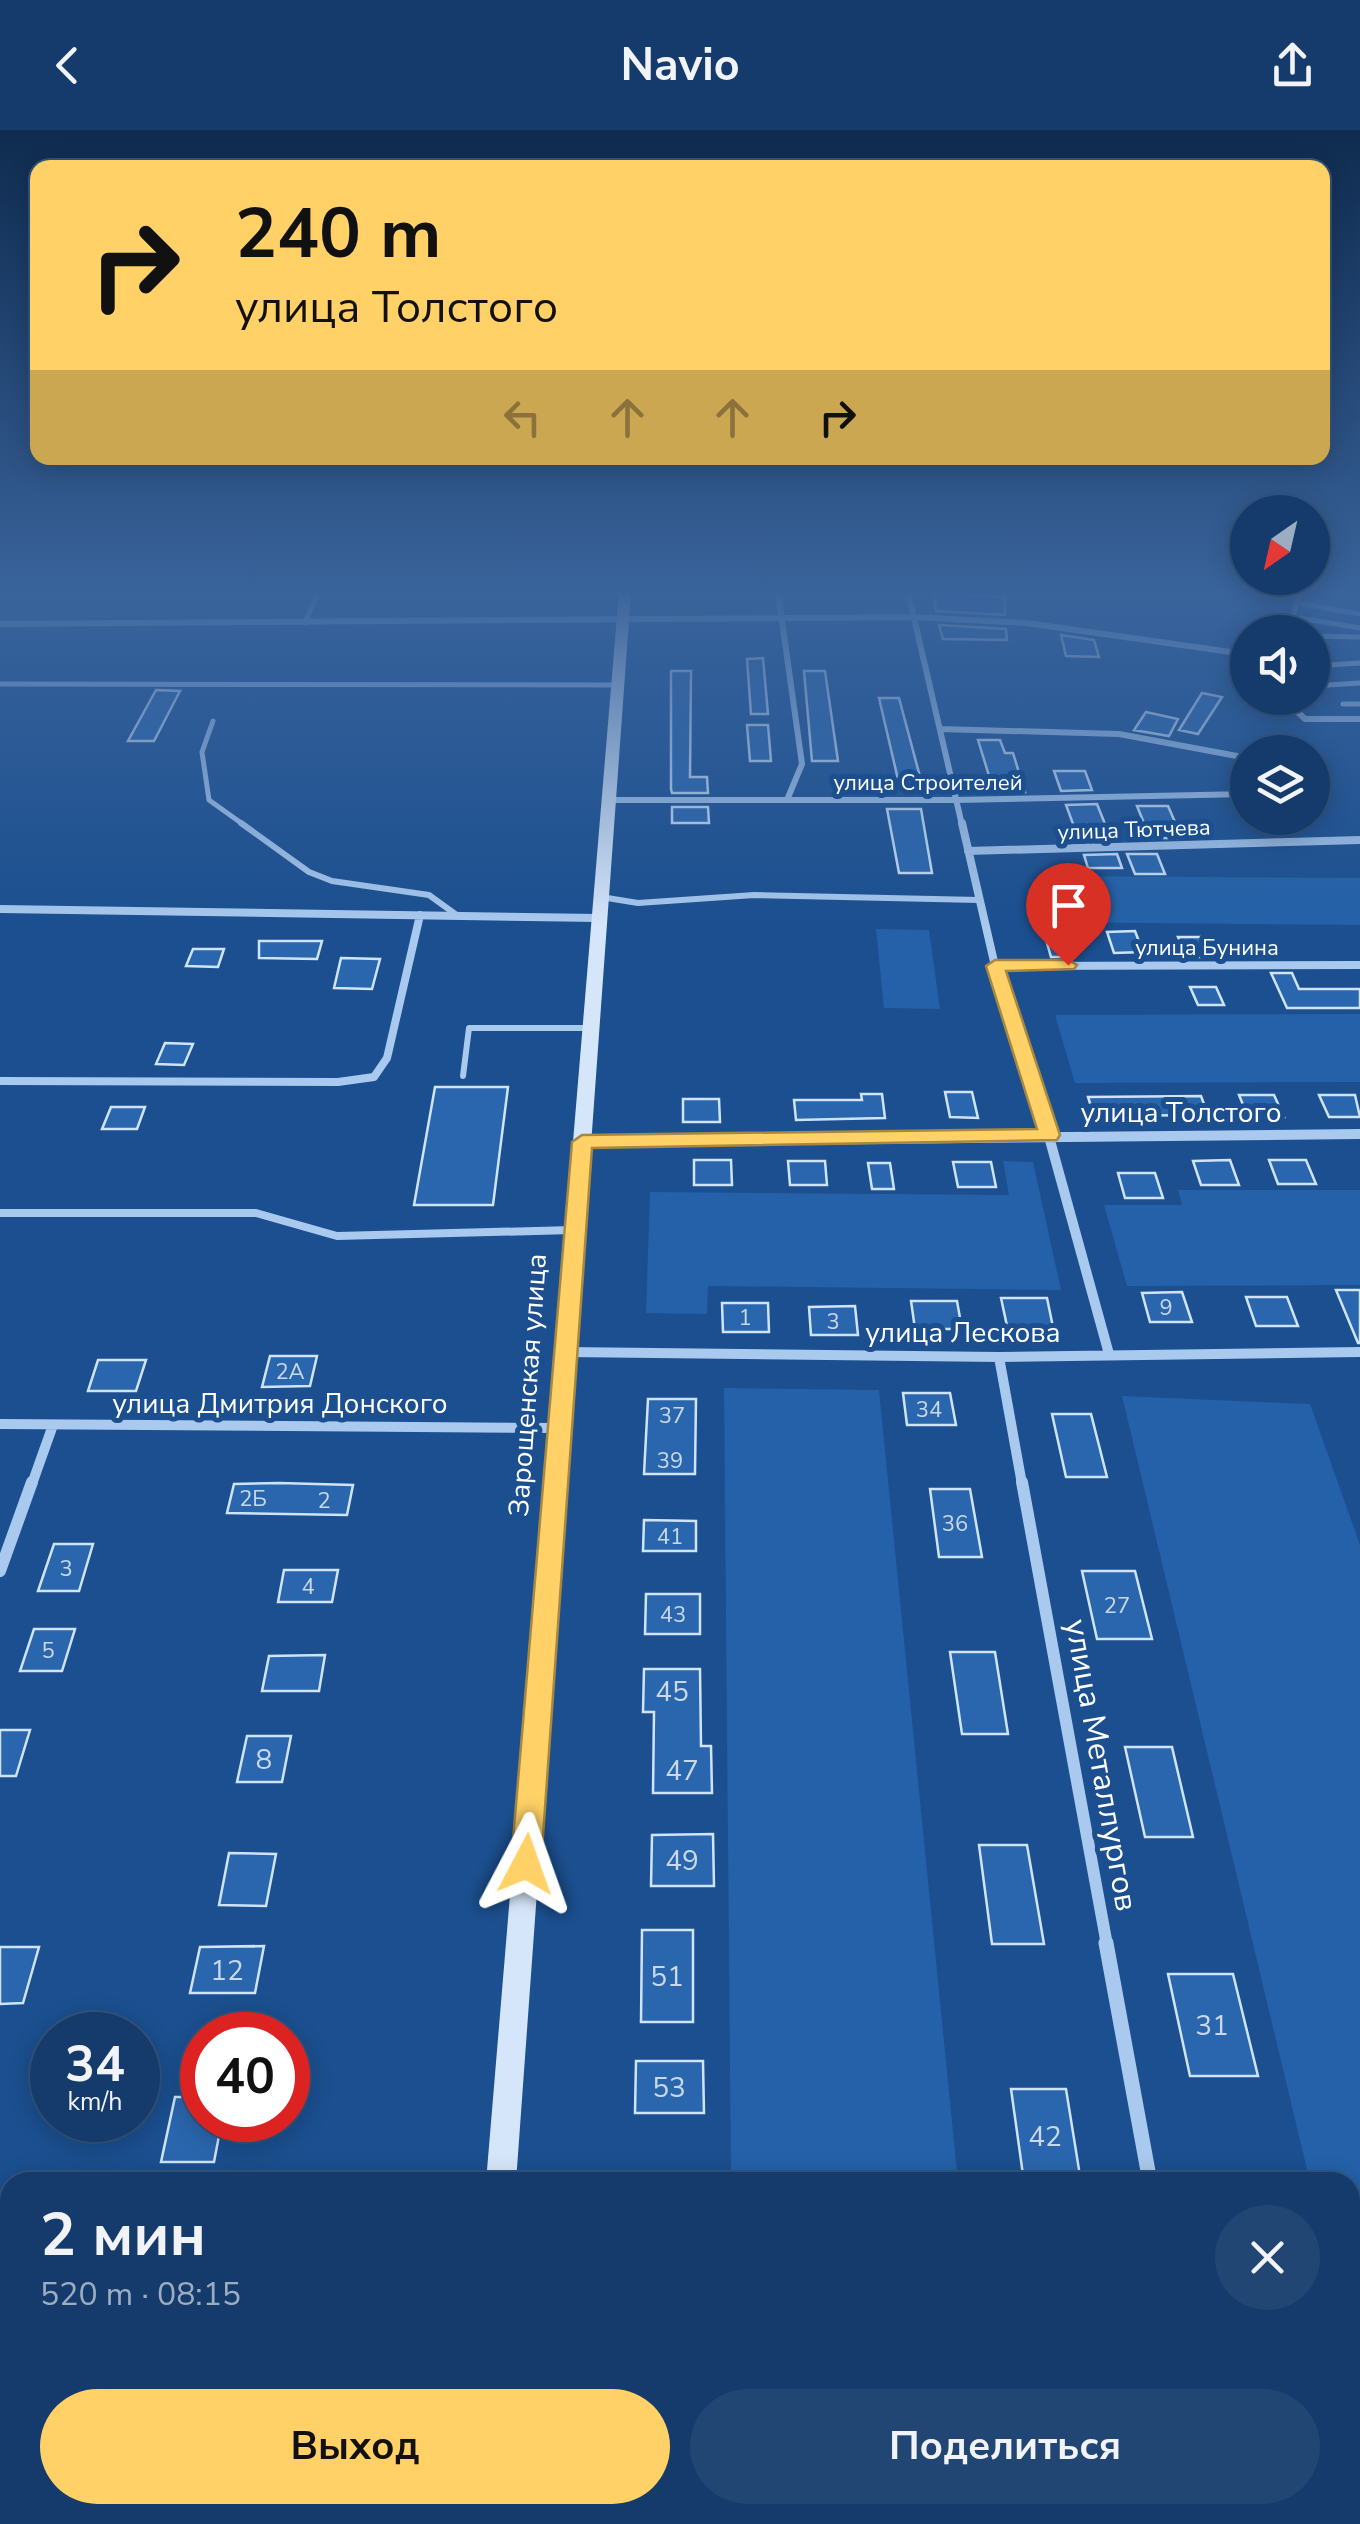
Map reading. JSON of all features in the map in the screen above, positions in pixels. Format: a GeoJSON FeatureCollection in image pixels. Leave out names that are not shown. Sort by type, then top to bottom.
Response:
{"type":"FeatureCollection","features":[{"type":"Feature","properties":{"kind":"street","name":"Зарощенская улица"},"geometry":{"type":"LineString","coordinates":[[502,2172],[616,704]]}},
{"type":"Feature","properties":{"kind":"street"},"geometry":{"type":"LineString","coordinates":[[787,800],[802,764],[794,704]]}},
{"type":"Feature","properties":{"kind":"street"},"geometry":{"type":"LineString","coordinates":[[934,704],[995,966],[1050,1135],[1109,1354]]}},
{"type":"Feature","properties":{"kind":"street"},"geometry":{"type":"LineString","coordinates":[[1301,715],[1305,719],[1360,719]]}},
{"type":"Feature","properties":{"kind":"street"},"geometry":{"type":"LineString","coordinates":[[940,729],[1120,734],[1230,755]]}},
{"type":"Feature","properties":{"kind":"street","name":"улица Строителей"},"geometry":{"type":"LineString","coordinates":[[608,800],[956,800],[1230,794]]}},
{"type":"Feature","properties":{"kind":"street","name":"улица Тютчева"},"geometry":{"type":"LineString","coordinates":[[968,850],[1360,840]]}},
{"type":"Feature","properties":{"kind":"street"},"geometry":{"type":"LineString","coordinates":[[0,909],[458,916],[600,908]]}},
{"type":"Feature","properties":{"kind":"street"},"geometry":{"type":"LineString","coordinates":[[0,1081],[338,1082],[374,1077],[387,1058],[420,915]]}},
{"type":"Feature","properties":{"kind":"street","name":"улица Бунина"},"geometry":{"type":"LineString","coordinates":[[995,966],[1360,964]]}},
{"type":"Feature","properties":{"kind":"street","name":"улица Толстого"},"geometry":{"type":"LineString","coordinates":[[582,1142],[1360,1134]]}},
{"type":"Feature","properties":{"kind":"street","name":"улица Лескова"},"geometry":{"type":"LineString","coordinates":[[565,1352],[998,1357],[1360,1352]]}},
{"type":"Feature","properties":{"kind":"street","name":"улица Металлургов"},"geometry":{"type":"LineString","coordinates":[[998,1357],[1148,2172]]}},
{"type":"Feature","properties":{"kind":"street","name":"улица Дмитрия Донского"},"geometry":{"type":"LineString","coordinates":[[0,1424],[560,1428]]}},
{"type":"Feature","properties":{"kind":"street"},"geometry":{"type":"LineString","coordinates":[[0,1571],[53,1424]]}},
{"type":"Feature","properties":{"kind":"lane"},"geometry":{"type":"LineString","coordinates":[[1344,704],[1360,704]]}},
{"type":"Feature","properties":{"kind":"lane"},"geometry":{"type":"LineString","coordinates":[[213,721],[201,743],[200,756],[209,800],[308,872],[332,881],[430,894],[458,916]]}},
{"type":"Feature","properties":{"kind":"lane"},"geometry":{"type":"LineString","coordinates":[[600,908],[754,895],[979,900]]}},
{"type":"Feature","properties":{"kind":"lane"},"geometry":{"type":"LineString","coordinates":[[463,1076],[470,1028],[591,1028]]}},
{"type":"Feature","properties":{"kind":"lane"},"geometry":{"type":"LineString","coordinates":[[0,1213],[256,1212],[337,1236],[573,1230]]}},
{"type":"Feature","properties":{"kind":"shaded area"},"geometry":{"type":"Polygon","coordinates":[[[1055,876],[1360,878],[1360,925],[1036,922],[1028,889],[1059,890],[1055,876]]]}},
{"type":"Feature","properties":{"kind":"shaded area"},"geometry":{"type":"Polygon","coordinates":[[[876,929],[929,930],[940,1009],[884,1008],[876,929]]]}},
{"type":"Feature","properties":{"kind":"shaded area"},"geometry":{"type":"Polygon","coordinates":[[[1360,1014],[1360,1082],[1075,1083],[1055,1015],[1360,1014]]]}},
{"type":"Feature","properties":{"kind":"shaded area"},"geometry":{"type":"Polygon","coordinates":[[[1003,1161],[1033,1162],[1061,1290],[708,1286],[707,1314],[646,1313],[650,1192],[1009,1195],[1003,1161]]]}},
{"type":"Feature","properties":{"kind":"shaded area"},"geometry":{"type":"Polygon","coordinates":[[[1178,1190],[1360,1190],[1360,1285],[1127,1286],[1104,1205],[1182,1205],[1178,1190]]]}},
{"type":"Feature","properties":{"kind":"shaded area"},"geometry":{"type":"Polygon","coordinates":[[[724,1388],[879,1390],[957,2172],[731,2172],[724,1388]]]}},
{"type":"Feature","properties":{"kind":"shaded area"},"geometry":{"type":"Polygon","coordinates":[[[1122,1396],[1310,1404],[1360,1545],[1360,2172],[1308,2172],[1122,1396]]]}},
{"type":"Feature","properties":{"kind":"building"},"geometry":{"type":"Polygon","coordinates":[[[148,704],[173,704],[154,741],[128,741],[148,704]]]}},
{"type":"Feature","properties":{"kind":"building"},"geometry":{"type":"Polygon","coordinates":[[[671,704],[691,704],[690,777],[707,777],[708,793],[672,793],[671,704]]]}},
{"type":"Feature","properties":{"kind":"building"},"geometry":{"type":"Polygon","coordinates":[[[750,704],[767,704],[768,714],[751,714],[750,704]]]}},
{"type":"Feature","properties":{"kind":"building"},"geometry":{"type":"Polygon","coordinates":[[[807,704],[830,704],[838,761],[812,761],[807,704]]]}},
{"type":"Feature","properties":{"kind":"building"},"geometry":{"type":"Polygon","coordinates":[[[880,704],[901,704],[923,788],[900,788],[880,704]]]}},
{"type":"Feature","properties":{"kind":"building"},"geometry":{"type":"Polygon","coordinates":[[[1195,704],[1218,704],[1198,734],[1179,730],[1195,704]]]}},
{"type":"Feature","properties":{"kind":"building"},"geometry":{"type":"Polygon","coordinates":[[[1146,712],[1178,719],[1169,736],[1134,730],[1146,712]]]}},
{"type":"Feature","properties":{"kind":"building"},"geometry":{"type":"Polygon","coordinates":[[[747,725],[768,725],[771,761],[750,761],[747,725]]]}},
{"type":"Feature","properties":{"kind":"building"},"geometry":{"type":"Polygon","coordinates":[[[978,740],[1000,740],[1005,753],[1013,753],[1025,792],[994,792],[978,740]]]}},
{"type":"Feature","properties":{"kind":"building"},"geometry":{"type":"Polygon","coordinates":[[[1054,771],[1085,771],[1092,790],[1061,791],[1054,771]]]}},
{"type":"Feature","properties":{"kind":"building"},"geometry":{"type":"Polygon","coordinates":[[[1097,804],[1111,839],[1079,840],[1066,805],[1097,804]]]}},
{"type":"Feature","properties":{"kind":"building"},"geometry":{"type":"Polygon","coordinates":[[[1137,806],[1168,806],[1182,838],[1150,838],[1137,806]]]}},
{"type":"Feature","properties":{"kind":"building"},"geometry":{"type":"Polygon","coordinates":[[[672,807],[708,807],[709,823],[672,823],[672,807]]]}},
{"type":"Feature","properties":{"kind":"building"},"geometry":{"type":"Polygon","coordinates":[[[887,809],[921,809],[932,873],[899,873],[887,809]]]}},
{"type":"Feature","properties":{"kind":"building"},"geometry":{"type":"Polygon","coordinates":[[[1117,854],[1122,868],[1088,868],[1084,855],[1117,854]]]}},
{"type":"Feature","properties":{"kind":"building"},"geometry":{"type":"Polygon","coordinates":[[[1127,854],[1157,854],[1165,874],[1135,874],[1127,854]]]}},
{"type":"Feature","properties":{"kind":"building"},"geometry":{"type":"Polygon","coordinates":[[[1135,931],[1143,952],[1114,953],[1107,932],[1135,931]]]}},
{"type":"Feature","properties":{"kind":"building"},"geometry":{"type":"Polygon","coordinates":[[[1045,936],[1066,936],[1073,957],[1051,957],[1045,936]]]}},
{"type":"Feature","properties":{"kind":"building"},"geometry":{"type":"Polygon","coordinates":[[[1178,937],[1209,937],[1217,957],[1187,957],[1178,937]]]}},
{"type":"Feature","properties":{"kind":"building"},"geometry":{"type":"Polygon","coordinates":[[[259,941],[322,941],[317,959],[259,958],[259,941]]]}},
{"type":"Feature","properties":{"kind":"building"},"geometry":{"type":"Polygon","coordinates":[[[193,949],[224,949],[218,967],[186,966],[193,949]]]}},
{"type":"Feature","properties":{"kind":"building"},"geometry":{"type":"Polygon","coordinates":[[[341,958],[380,959],[372,989],[334,988],[341,958]]]}},
{"type":"Feature","properties":{"kind":"building"},"geometry":{"type":"Polygon","coordinates":[[[1271,973],[1292,973],[1299,989],[1360,989],[1360,1008],[1287,1008],[1271,973]]]}},
{"type":"Feature","properties":{"kind":"building"},"geometry":{"type":"Polygon","coordinates":[[[1190,987],[1216,987],[1224,1005],[1198,1005],[1190,987]]]}},
{"type":"Feature","properties":{"kind":"building"},"geometry":{"type":"Polygon","coordinates":[[[165,1043],[193,1044],[184,1065],[156,1064],[165,1043]]]}},
{"type":"Feature","properties":{"kind":"building"},"geometry":{"type":"Polygon","coordinates":[[[435,1087],[508,1087],[493,1205],[414,1205],[435,1087]]]}},
{"type":"Feature","properties":{"kind":"building"},"geometry":{"type":"Polygon","coordinates":[[[945,1092],[972,1092],[978,1118],[950,1117],[945,1092]]]}},
{"type":"Feature","properties":{"kind":"building"},"geometry":{"type":"Polygon","coordinates":[[[861,1094],[882,1094],[885,1118],[796,1120],[794,1100],[862,1100],[861,1094]]]}},
{"type":"Feature","properties":{"kind":"building"},"geometry":{"type":"Polygon","coordinates":[[[1239,1095],[1274,1095],[1284,1117],[1248,1117],[1239,1095]]]}},
{"type":"Feature","properties":{"kind":"building"},"geometry":{"type":"Polygon","coordinates":[[[1319,1095],[1355,1095],[1360,1117],[1329,1117],[1319,1095]]]}},
{"type":"Feature","properties":{"kind":"building"},"geometry":{"type":"Polygon","coordinates":[[[1201,1096],[1208,1115],[1094,1116],[1088,1097],[1201,1096]]]}},
{"type":"Feature","properties":{"kind":"building"},"geometry":{"type":"Polygon","coordinates":[[[683,1099],[719,1099],[720,1122],[683,1122],[683,1099]]]}},
{"type":"Feature","properties":{"kind":"building"},"geometry":{"type":"Polygon","coordinates":[[[111,1107],[145,1107],[137,1129],[102,1129],[111,1107]]]}},
{"type":"Feature","properties":{"kind":"building"},"geometry":{"type":"Polygon","coordinates":[[[694,1160],[731,1160],[732,1185],[694,1185],[694,1160]]]}},
{"type":"Feature","properties":{"kind":"building"},"geometry":{"type":"Polygon","coordinates":[[[1230,1160],[1239,1185],[1201,1185],[1193,1161],[1230,1160]]]}},
{"type":"Feature","properties":{"kind":"building"},"geometry":{"type":"Polygon","coordinates":[[[1269,1160],[1306,1160],[1316,1184],[1278,1184],[1269,1160]]]}},
{"type":"Feature","properties":{"kind":"building"},"geometry":{"type":"Polygon","coordinates":[[[788,1161],[825,1161],[827,1185],[790,1185],[788,1161]]]}},
{"type":"Feature","properties":{"kind":"building"},"geometry":{"type":"Polygon","coordinates":[[[953,1162],[991,1162],[996,1187],[958,1187],[953,1162]]]}},
{"type":"Feature","properties":{"kind":"building"},"geometry":{"type":"Polygon","coordinates":[[[868,1163],[890,1163],[894,1189],[872,1189],[868,1163]]]}},
{"type":"Feature","properties":{"kind":"building"},"geometry":{"type":"Polygon","coordinates":[[[1118,1173],[1155,1173],[1163,1198],[1125,1198],[1118,1173]]]}},
{"type":"Feature","properties":{"kind":"building"},"geometry":{"type":"Polygon","coordinates":[[[1336,1290],[1360,1290],[1360,1343],[1358,1343],[1336,1290]]]}},
{"type":"Feature","properties":{"kind":"building"},"geometry":{"type":"Polygon","coordinates":[[[1182,1292],[1192,1322],[1150,1322],[1142,1293],[1182,1292]]]}},
{"type":"Feature","properties":{"kind":"building"},"geometry":{"type":"Polygon","coordinates":[[[1246,1297],[1287,1297],[1298,1326],[1256,1326],[1246,1297]]]}},
{"type":"Feature","properties":{"kind":"building"},"geometry":{"type":"Polygon","coordinates":[[[1001,1298],[1047,1298],[1053,1327],[1007,1326],[1001,1298]]]}},
{"type":"Feature","properties":{"kind":"building"},"geometry":{"type":"Polygon","coordinates":[[[911,1301],[957,1301],[962,1329],[915,1329],[911,1301]]]}},
{"type":"Feature","properties":{"kind":"building"},"geometry":{"type":"Polygon","coordinates":[[[722,1303],[768,1303],[769,1332],[723,1332],[722,1303]]]}},
{"type":"Feature","properties":{"kind":"building"},"geometry":{"type":"Polygon","coordinates":[[[855,1306],[858,1335],[811,1335],[809,1307],[855,1306]]]}},
{"type":"Feature","properties":{"kind":"building"},"geometry":{"type":"Polygon","coordinates":[[[270,1356],[317,1356],[310,1386],[262,1387],[270,1356]]]}},
{"type":"Feature","properties":{"kind":"building"},"geometry":{"type":"Polygon","coordinates":[[[98,1360],[146,1360],[136,1391],[88,1391],[98,1360]]]}},
{"type":"Feature","properties":{"kind":"building"},"geometry":{"type":"Polygon","coordinates":[[[903,1393],[950,1393],[956,1425],[907,1425],[903,1393]]]}},
{"type":"Feature","properties":{"kind":"building"},"geometry":{"type":"Polygon","coordinates":[[[648,1399],[696,1399],[695,1474],[644,1474],[648,1399]]]}},
{"type":"Feature","properties":{"kind":"building"},"geometry":{"type":"Polygon","coordinates":[[[1052,1414],[1091,1414],[1107,1477],[1066,1477],[1052,1414]]]}},
{"type":"Feature","properties":{"kind":"building"},"geometry":{"type":"Polygon","coordinates":[[[234,1484],[353,1485],[347,1515],[227,1513],[234,1484]]]}},
{"type":"Feature","properties":{"kind":"building"},"geometry":{"type":"Polygon","coordinates":[[[930,1489],[970,1489],[982,1557],[939,1557],[930,1489]]]}},
{"type":"Feature","properties":{"kind":"building"},"geometry":{"type":"Polygon","coordinates":[[[644,1520],[696,1521],[696,1551],[643,1551],[644,1520]]]}},
{"type":"Feature","properties":{"kind":"building"},"geometry":{"type":"Polygon","coordinates":[[[54,1544],[93,1544],[79,1591],[38,1591],[54,1544]]]}},
{"type":"Feature","properties":{"kind":"building"},"geometry":{"type":"Polygon","coordinates":[[[284,1570],[338,1570],[332,1602],[278,1602],[284,1570]]]}},
{"type":"Feature","properties":{"kind":"building"},"geometry":{"type":"Polygon","coordinates":[[[1082,1571],[1135,1571],[1152,1639],[1097,1639],[1082,1571]]]}},
{"type":"Feature","properties":{"kind":"building"},"geometry":{"type":"Polygon","coordinates":[[[646,1594],[700,1594],[700,1634],[645,1634],[646,1594]]]}},
{"type":"Feature","properties":{"kind":"building"},"geometry":{"type":"Polygon","coordinates":[[[34,1629],[75,1629],[62,1671],[20,1671],[34,1629]]]}},
{"type":"Feature","properties":{"kind":"building"},"geometry":{"type":"Polygon","coordinates":[[[950,1652],[995,1652],[1008,1734],[962,1734],[950,1652]]]}},
{"type":"Feature","properties":{"kind":"building"},"geometry":{"type":"Polygon","coordinates":[[[325,1655],[319,1691],[262,1691],[269,1656],[325,1655]]]}},
{"type":"Feature","properties":{"kind":"building"},"geometry":{"type":"Polygon","coordinates":[[[644,1669],[700,1669],[701,1746],[711,1746],[712,1793],[653,1793],[654,1712],[643,1712],[644,1669]]]}},
{"type":"Feature","properties":{"kind":"building"},"geometry":{"type":"Polygon","coordinates":[[[0,1730],[30,1730],[16,1776],[0,1776],[0,1730]]]}},
{"type":"Feature","properties":{"kind":"building"},"geometry":{"type":"Polygon","coordinates":[[[247,1736],[291,1736],[282,1782],[237,1782],[247,1736]]]}},
{"type":"Feature","properties":{"kind":"building"},"geometry":{"type":"Polygon","coordinates":[[[1125,1747],[1172,1747],[1193,1837],[1145,1837],[1125,1747]]]}},
{"type":"Feature","properties":{"kind":"building"},"geometry":{"type":"Polygon","coordinates":[[[713,1834],[714,1886],[651,1886],[652,1835],[713,1834]]]}},
{"type":"Feature","properties":{"kind":"building"},"geometry":{"type":"Polygon","coordinates":[[[979,1845],[1027,1845],[1044,1944],[992,1944],[979,1845]]]}},
{"type":"Feature","properties":{"kind":"building"},"geometry":{"type":"Polygon","coordinates":[[[229,1853],[276,1854],[266,1906],[219,1905],[229,1853]]]}},
{"type":"Feature","properties":{"kind":"building"},"geometry":{"type":"Polygon","coordinates":[[[642,1930],[693,1930],[693,2022],[641,2022],[642,1930]]]}},
{"type":"Feature","properties":{"kind":"building"},"geometry":{"type":"Polygon","coordinates":[[[264,1946],[255,1993],[190,1993],[200,1947],[264,1946]]]}},
{"type":"Feature","properties":{"kind":"building"},"geometry":{"type":"Polygon","coordinates":[[[0,1947],[39,1947],[23,2003],[0,2004],[0,1947]]]}},
{"type":"Feature","properties":{"kind":"building"},"geometry":{"type":"Polygon","coordinates":[[[1168,1974],[1233,1974],[1258,2076],[1190,2076],[1168,1974]]]}},
{"type":"Feature","properties":{"kind":"building"},"geometry":{"type":"Polygon","coordinates":[[[636,2061],[703,2061],[704,2113],[635,2113],[636,2061]]]}},
{"type":"Feature","properties":{"kind":"building"},"geometry":{"type":"Polygon","coordinates":[[[1011,2089],[1066,2089],[1079,2172],[1023,2172],[1011,2089]]]}},
{"type":"Feature","properties":{"kind":"building"},"geometry":{"type":"Polygon","coordinates":[[[175,2097],[180,2097],[180,2142],[218,2142],[214,2162],[161,2162],[175,2097]]]}},
{"type":"Feature","properties":{"kind":"route"},"geometry":{"type":"LineString","coordinates":[[526,1864],[582,1142],[1050,1135],[995,966],[1068,965]]}}]}
